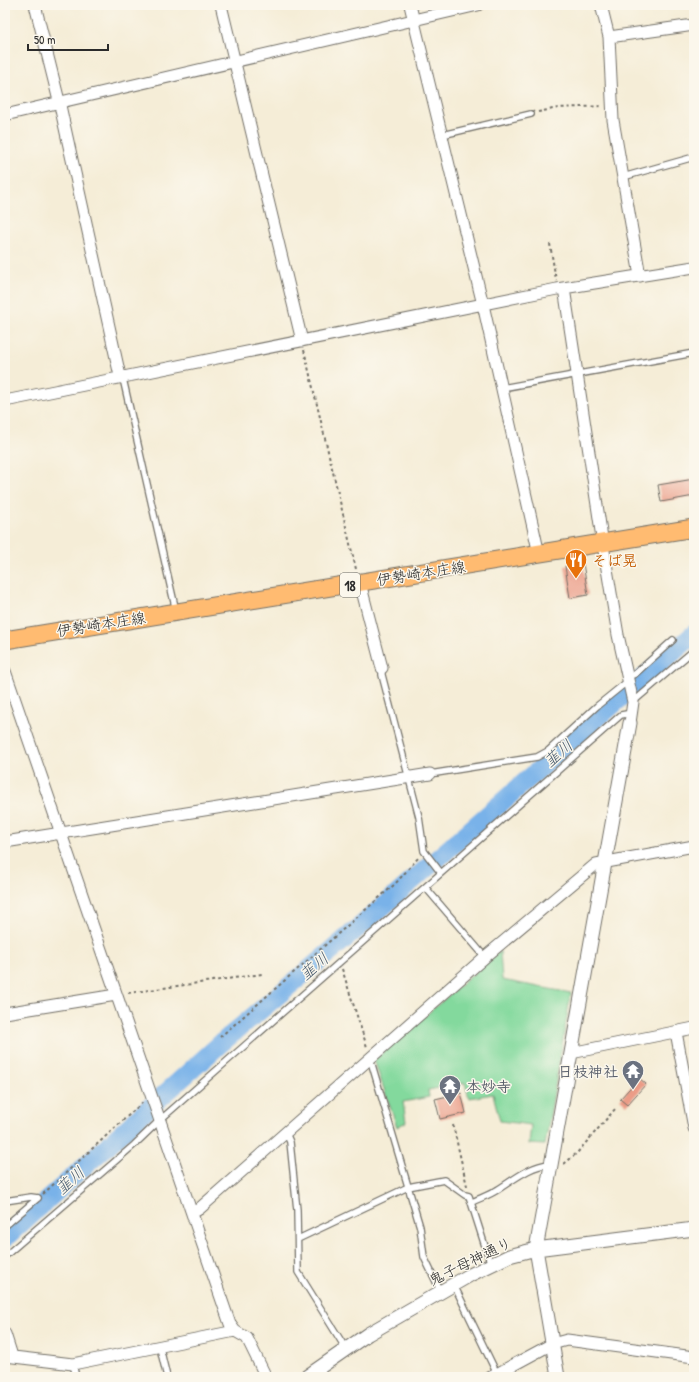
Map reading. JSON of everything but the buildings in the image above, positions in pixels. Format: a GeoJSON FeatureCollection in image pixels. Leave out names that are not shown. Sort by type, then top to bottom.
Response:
{"type":"FeatureCollection","features":[{"type":"Feature","properties":{"kind":"main road","name":"伊勢崎本庄線"},"geometry":{"type":"LineString","coordinates":[[5,640],[694,528]]}},
{"type":"Feature","properties":{"kind":"street"},"geometry":{"type":"LineString","coordinates":[[35,5],[59,101],[120,376]]}},
{"type":"Feature","properties":{"kind":"street"},"geometry":{"type":"LineString","coordinates":[[221,5],[302,341]]}},
{"type":"Feature","properties":{"kind":"street"},"geometry":{"type":"LineString","coordinates":[[410,5],[502,388],[539,554]]}},
{"type":"Feature","properties":{"kind":"street"},"geometry":{"type":"LineString","coordinates":[[5,115],[59,101],[478,5]]}},
{"type":"Feature","properties":{"kind":"street"},"geometry":{"type":"LineString","coordinates":[[600,5],[609,37],[613,120],[640,276]]}},
{"type":"Feature","properties":{"kind":"street"},"geometry":{"type":"LineString","coordinates":[[609,37],[694,25]]}},
{"type":"Feature","properties":{"kind":"street"},"geometry":{"type":"LineString","coordinates":[[5,401],[120,376],[302,341],[561,288],[694,267]]}},
{"type":"Feature","properties":{"kind":"street"},"geometry":{"type":"LineString","coordinates":[[558,1377],[536,1249],[632,713],[628,679],[618,635],[577,375],[561,288]]}},
{"type":"Feature","properties":{"kind":"street"},"geometry":{"type":"LineString","coordinates":[[360,583],[382,668]]}},
{"type":"Feature","properties":{"kind":"street"},"geometry":{"type":"LineString","coordinates":[[5,671],[116,995],[153,1095],[230,1324],[234,1331],[248,1338],[266,1377]]}},
{"type":"Feature","properties":{"kind":"street"},"geometry":{"type":"LineString","coordinates":[[5,842],[430,774]]}},
{"type":"Feature","properties":{"kind":"street"},"geometry":{"type":"LineString","coordinates":[[192,1213],[199,1209],[286,1133],[485,957],[596,864],[694,846]]}},
{"type":"Feature","properties":{"kind":"street"},"geometry":{"type":"LineString","coordinates":[[5,1014],[116,995]]}},
{"type":"Feature","properties":{"kind":"street"},"geometry":{"type":"LineString","coordinates":[[570,1053],[694,1028]]}},
{"type":"Feature","properties":{"kind":"street"},"geometry":{"type":"LineString","coordinates":[[676,1032],[694,1128]]}},
{"type":"Feature","properties":{"kind":"street","name":"鬼子母神通り"},"geometry":{"type":"LineString","coordinates":[[306,1377],[346,1348],[454,1284],[509,1256],[536,1249],[694,1229]]}},
{"type":"Feature","properties":{"kind":"street"},"geometry":{"type":"LineString","coordinates":[[5,1334],[9,1356],[73,1364],[160,1348],[234,1331]]}},
{"type":"Feature","properties":{"kind":"street"},"geometry":{"type":"LineString","coordinates":[[494,1375],[552,1344],[567,1340],[694,1357]]}},
{"type":"Feature","properties":{"kind":"lane"},"geometry":{"type":"LineString","coordinates":[[442,136],[531,114]]}},
{"type":"Feature","properties":{"kind":"lane"},"geometry":{"type":"LineString","coordinates":[[623,177],[694,157]]}},
{"type":"Feature","properties":{"kind":"lane"},"geometry":{"type":"LineString","coordinates":[[502,388],[694,353]]}},
{"type":"Feature","properties":{"kind":"lane"},"geometry":{"type":"LineString","coordinates":[[120,376],[124,383],[176,612]]}},
{"type":"Feature","properties":{"kind":"lane"},"geometry":{"type":"LineString","coordinates":[[430,774],[537,757],[548,751],[673,640]]}},
{"type":"Feature","properties":{"kind":"lane"},"geometry":{"type":"LineString","coordinates":[[5,1256],[134,1145],[160,1118],[426,888],[440,872],[621,715],[632,713],[694,650]]}},
{"type":"Feature","properties":{"kind":"lane"},"geometry":{"type":"LineString","coordinates":[[382,668],[382,675],[419,817],[425,854],[440,872]]}},
{"type":"Feature","properties":{"kind":"lane"},"geometry":{"type":"LineString","coordinates":[[426,888],[485,957]]}},
{"type":"Feature","properties":{"kind":"lane"},"geometry":{"type":"LineString","coordinates":[[370,1058],[420,1227],[424,1257],[441,1292]]}},
{"type":"Feature","properties":{"kind":"lane"},"geometry":{"type":"LineString","coordinates":[[286,1133],[290,1142],[292,1162],[298,1238],[298,1272],[346,1348]]}},
{"type":"Feature","properties":{"kind":"lane"},"geometry":{"type":"LineString","coordinates":[[472,1202],[497,1190],[518,1175],[539,1165],[550,1167]]}},
{"type":"Feature","properties":{"kind":"lane"},"geometry":{"type":"LineString","coordinates":[[298,1238],[408,1187],[444,1180],[465,1195],[470,1196],[491,1265]]}},
{"type":"Feature","properties":{"kind":"lane"},"geometry":{"type":"LineString","coordinates":[[5,1201],[38,1198]]}},
{"type":"Feature","properties":{"kind":"lane"},"geometry":{"type":"LineString","coordinates":[[5,1226],[38,1198]]}},
{"type":"Feature","properties":{"kind":"lane"},"geometry":{"type":"LineString","coordinates":[[454,1284],[494,1375]]}},
{"type":"Feature","properties":{"kind":"lane"},"geometry":{"type":"LineString","coordinates":[[160,1348],[167,1377]]}},
{"type":"Feature","properties":{"kind":"lane"},"geometry":{"type":"LineString","coordinates":[[73,1364],[76,1377]]}},
{"type":"Feature","properties":{"kind":"path"},"geometry":{"type":"LineString","coordinates":[[531,114],[558,108],[612,106]]}},
{"type":"Feature","properties":{"kind":"path"},"geometry":{"type":"LineString","coordinates":[[550,244],[561,288]]}},
{"type":"Feature","properties":{"kind":"path"},"geometry":{"type":"LineString","coordinates":[[302,341],[360,583]]}},
{"type":"Feature","properties":{"kind":"path"},"geometry":{"type":"LineString","coordinates":[[220,1037],[395,884],[425,854]]}},
{"type":"Feature","properties":{"kind":"path"},"geometry":{"type":"LineString","coordinates":[[340,963],[370,1058]]}},
{"type":"Feature","properties":{"kind":"path"},"geometry":{"type":"LineString","coordinates":[[116,995],[262,974]]}},
{"type":"Feature","properties":{"kind":"path"},"geometry":{"type":"LineString","coordinates":[[38,1198],[153,1095]]}},
{"type":"Feature","properties":{"kind":"path"},"geometry":{"type":"LineString","coordinates":[[550,1167],[557,1170],[577,1153],[616,1108]]}},
{"type":"Feature","properties":{"kind":"path"},"geometry":{"type":"LineString","coordinates":[[453,1125],[470,1196]]}},
{"type":"Feature","properties":{"kind":"green space"},"geometry":{"type":"Polygon","coordinates":[[[500,951],[502,980],[571,993],[545,1145],[529,1144],[531,1125],[500,1121],[493,1094],[469,1098],[465,1083],[428,1090],[429,1097],[403,1102],[406,1122],[397,1127],[374,1060],[500,951]]]}},
{"type":"Feature","properties":{"kind":"waterway","name":"韮川"},"geometry":{"type":"LineString","coordinates":[[637,684],[694,634]]}},
{"type":"Feature","properties":{"kind":"waterway","name":"韮川"},"geometry":{"type":"LineString","coordinates":[[5,1238],[219,1045],[363,924],[624,695]]}},
{"type":"Feature","properties":{"kind":"place","name":"そば晃"},"geometry":{"type":"Point","coordinates":[576,580]}},
{"type":"Feature","properties":{"kind":"place","name":"日枝神社"},"geometry":{"type":"Point","coordinates":[633,1090]}},
{"type":"Feature","properties":{"kind":"place","name":"本妙寺"},"geometry":{"type":"Point","coordinates":[450,1106]}}]}
